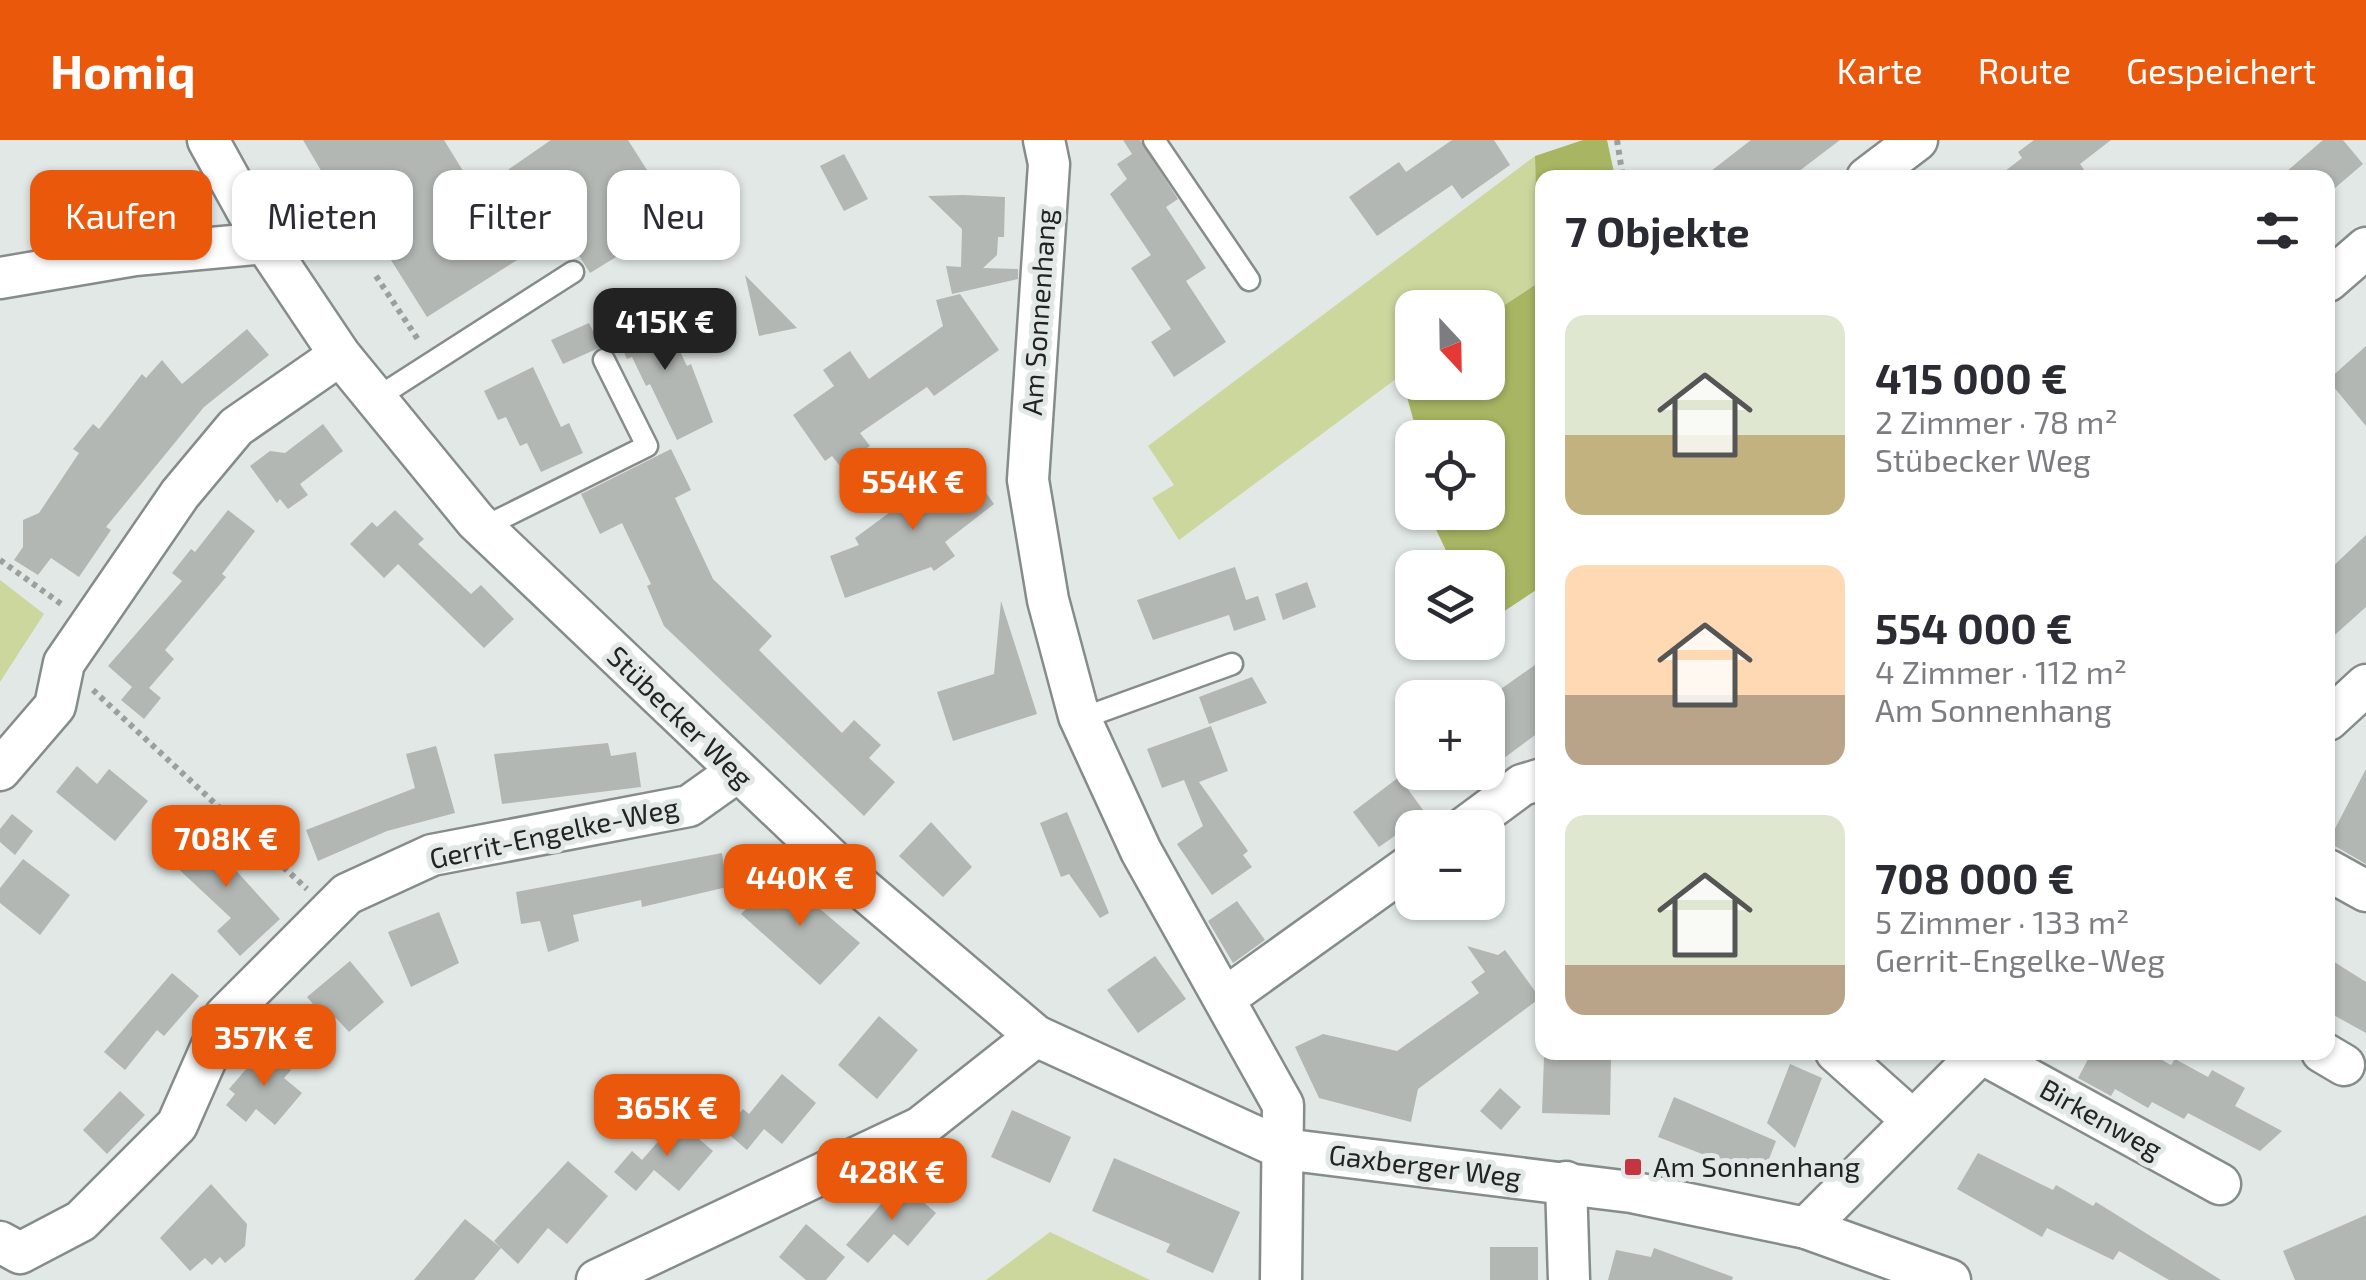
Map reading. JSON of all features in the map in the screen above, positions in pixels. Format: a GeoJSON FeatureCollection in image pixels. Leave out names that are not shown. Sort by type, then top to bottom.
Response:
{"type":"FeatureCollection","features":[{"type":"Feature","properties":{"kind":"street","name":"Stübecker Weg"},"geometry":{"type":"LineString","coordinates":[[208,140],[232,183]]}},
{"type":"Feature","properties":{"kind":"street","name":"Am Sonnenhang"},"geometry":{"type":"LineString","coordinates":[[1044,140],[1049,164],[1028,480],[1048,600],[1080,719],[1140,851],[1283,1105],[1281,1280]]}},
{"type":"Feature","properties":{"kind":"street"},"geometry":{"type":"LineString","coordinates":[[1878,170],[1917,140]]}},
{"type":"Feature","properties":{"kind":"street"},"geometry":{"type":"LineString","coordinates":[[0,278],[136,255],[232,245]]}},
{"type":"Feature","properties":{"kind":"street"},"geometry":{"type":"LineString","coordinates":[[2335,275],[2366,248]]}},
{"type":"Feature","properties":{"kind":"street","name":"Stübecker Weg"},"geometry":{"type":"LineString","coordinates":[[277,260],[340,356],[482,528],[856,884],[1036,1036],[1283,1149]]}},
{"type":"Feature","properties":{"kind":"street"},"geometry":{"type":"LineString","coordinates":[[0,770],[55,706],[64,663],[180,494],[236,427],[340,356]]}},
{"type":"Feature","properties":{"kind":"street","name":"Gerrit-Engelke-Weg"},"geometry":{"type":"LineString","coordinates":[[0,1242],[20,1253],[81,1221],[177,1126],[226,1016],[347,894],[432,855],[689,806],[736,772]]}},
{"type":"Feature","properties":{"kind":"street"},"geometry":{"type":"LineString","coordinates":[[1488,810],[1522,785],[1535,781]]}},
{"type":"Feature","properties":{"kind":"street"},"geometry":{"type":"LineString","coordinates":[[2335,874],[2366,891]]}},
{"type":"Feature","properties":{"kind":"street"},"geometry":{"type":"LineString","coordinates":[[1225,998],[1395,876]]}},
{"type":"Feature","properties":{"kind":"street"},"geometry":{"type":"LineString","coordinates":[[597,1280],[921,1127],[1036,1036]]}},
{"type":"Feature","properties":{"kind":"street"},"geometry":{"type":"LineString","coordinates":[[1845,1060],[1910,1119]]}},
{"type":"Feature","properties":{"kind":"street","name":"Birkenweg"},"geometry":{"type":"LineString","coordinates":[[1806,1228],[1910,1119],[1973,1060]]}},
{"type":"Feature","properties":{"kind":"street","name":"Birkenweg"},"geometry":{"type":"LineString","coordinates":[[1994,1060],[2220,1184]]}},
{"type":"Feature","properties":{"kind":"street","name":"Gaxberger Weg"},"geometry":{"type":"LineString","coordinates":[[1283,1149],[1566,1182],[1806,1228],[1950,1280]]}},
{"type":"Feature","properties":{"kind":"street"},"geometry":{"type":"LineString","coordinates":[[1566,1182],[1569,1280]]}},
{"type":"Feature","properties":{"kind":"lane"},"geometry":{"type":"LineString","coordinates":[[1154,140],[1249,280]]}},
{"type":"Feature","properties":{"kind":"lane"},"geometry":{"type":"LineString","coordinates":[[375,399],[573,272]]}},
{"type":"Feature","properties":{"kind":"lane"},"geometry":{"type":"LineString","coordinates":[[482,528],[647,446],[604,360]]}},
{"type":"Feature","properties":{"kind":"lane"},"geometry":{"type":"LineString","coordinates":[[1080,719],[1232,664]]}},
{"type":"Feature","properties":{"kind":"path"},"geometry":{"type":"LineString","coordinates":[[1616,140],[1621,170]]}},
{"type":"Feature","properties":{"kind":"path"},"geometry":{"type":"LineString","coordinates":[[376,276],[420,342]]}},
{"type":"Feature","properties":{"kind":"path"},"geometry":{"type":"LineString","coordinates":[[0,560],[90,624]]}},
{"type":"Feature","properties":{"kind":"path"},"geometry":{"type":"LineString","coordinates":[[64,663],[330,910]]}},
{"type":"Feature","properties":{"kind":"green space"},"geometry":{"type":"Polygon","coordinates":[[[1583,140],[1607,140],[1613,170],[1535,170],[1535,156],[1583,140]]]}},
{"type":"Feature","properties":{"kind":"green space"},"geometry":{"type":"Polygon","coordinates":[[[1535,156],[1535,285],[1505,305],[1505,290],[1395,290],[1395,380],[1179,540],[1152,498],[1174,485],[1148,446],[1535,156]]]}},
{"type":"Feature","properties":{"kind":"green space"},"geometry":{"type":"Polygon","coordinates":[[[1535,285],[1535,591],[1505,611],[1505,550],[1446,550],[1436,530],[1505,530],[1505,420],[1413,420],[1408,400],[1505,400],[1505,305],[1535,285]]]}},
{"type":"Feature","properties":{"kind":"green space"},"geometry":{"type":"Polygon","coordinates":[[[0,580],[44,614],[0,682],[0,580]]]}},
{"type":"Feature","properties":{"kind":"green space"},"geometry":{"type":"Polygon","coordinates":[[[1050,1232],[1150,1280],[986,1280],[1050,1232]]]}},
{"type":"Feature","properties":{"kind":"building"},"geometry":{"type":"Polygon","coordinates":[[[303,140],[444,140],[462,170],[433,170],[433,260],[517,260],[427,317],[391,260],[413,260],[413,170],[321,170],[303,140]]]}},
{"type":"Feature","properties":{"kind":"building"},"geometry":{"type":"Polygon","coordinates":[[[551,140],[628,140],[647,170],[607,170],[607,260],[611,260],[590,273],[582,260],[587,260],[587,170],[508,170],[551,140]]]}},
{"type":"Feature","properties":{"kind":"building"},"geometry":{"type":"Polygon","coordinates":[[[1123,140],[1140,140],[1178,199],[1166,207],[1206,268],[1186,281],[1226,342],[1174,377],[1151,342],[1171,329],[1131,268],[1151,255],[1110,194],[1127,179],[1117,164],[1132,154],[1123,140]]]}},
{"type":"Feature","properties":{"kind":"building"},"geometry":{"type":"Polygon","coordinates":[[[1452,140],[1494,140],[1510,165],[1462,199],[1452,185],[1377,236],[1349,197],[1399,162],[1406,172],[1452,140]]]}},
{"type":"Feature","properties":{"kind":"building"},"geometry":{"type":"Polygon","coordinates":[[[1751,140],[1840,140],[1801,170],[1712,170],[1751,140]]]}},
{"type":"Feature","properties":{"kind":"building"},"geometry":{"type":"Polygon","coordinates":[[[2034,140],[2111,140],[2080,164],[2084,170],[2006,170],[2022,158],[2018,152],[2034,140]]]}},
{"type":"Feature","properties":{"kind":"building"},"geometry":{"type":"Polygon","coordinates":[[[2323,140],[2343,140],[2363,164],[2335,188],[2335,170],[2288,170],[2323,140]]]}},
{"type":"Feature","properties":{"kind":"building"},"geometry":{"type":"Polygon","coordinates":[[[844,154],[868,199],[844,211],[820,166],[844,154]]]}},
{"type":"Feature","properties":{"kind":"building"},"geometry":{"type":"Polygon","coordinates":[[[928,196],[1005,197],[1004,237],[998,237],[997,255],[983,268],[1018,269],[1018,279],[952,294],[946,266],[961,267],[962,229],[928,196]]]}},
{"type":"Feature","properties":{"kind":"building"},"geometry":{"type":"Polygon","coordinates":[[[745,275],[797,328],[759,336],[745,275]]]}},
{"type":"Feature","properties":{"kind":"building"},"geometry":{"type":"Polygon","coordinates":[[[960,294],[999,350],[934,396],[927,387],[860,433],[870,446],[840,466],[832,456],[825,461],[793,415],[834,386],[823,370],[850,351],[869,379],[943,326],[936,300],[960,294]]]}},
{"type":"Feature","properties":{"kind":"building"},"geometry":{"type":"Polygon","coordinates":[[[654,310],[687,366],[691,364],[713,422],[677,440],[650,384],[646,386],[632,357],[627,359],[613,329],[654,310]]]}},
{"type":"Feature","properties":{"kind":"building"},"geometry":{"type":"Polygon","coordinates":[[[589,323],[601,347],[563,364],[551,340],[589,323]]]}},
{"type":"Feature","properties":{"kind":"building"},"geometry":{"type":"Polygon","coordinates":[[[247,329],[269,355],[204,407],[106,527],[111,530],[79,577],[51,558],[38,575],[14,560],[23,547],[23,520],[39,513],[79,453],[73,449],[93,424],[99,429],[142,374],[146,378],[162,360],[182,384],[247,329]]]}},
{"type":"Feature","properties":{"kind":"building"},"geometry":{"type":"Polygon","coordinates":[[[2366,346],[2366,426],[2335,388],[2335,374],[2366,346]]]}},
{"type":"Feature","properties":{"kind":"building"},"geometry":{"type":"Polygon","coordinates":[[[533,367],[561,427],[569,423],[583,453],[541,472],[527,443],[520,446],[506,417],[498,420],[484,391],[533,367]]]}},
{"type":"Feature","properties":{"kind":"building"},"geometry":{"type":"Polygon","coordinates":[[[323,424],[343,451],[300,484],[308,495],[288,509],[280,499],[277,503],[250,466],[270,451],[285,453],[323,424]]]}},
{"type":"Feature","properties":{"kind":"building"},"geometry":{"type":"Polygon","coordinates":[[[671,449],[691,490],[675,498],[713,579],[772,636],[759,650],[842,733],[854,720],[881,745],[869,758],[895,782],[864,816],[664,626],[647,586],[651,584],[622,523],[600,534],[581,494],[671,449]]]}},
{"type":"Feature","properties":{"kind":"building"},"geometry":{"type":"Polygon","coordinates":[[[962,459],[994,504],[945,542],[955,556],[934,571],[931,567],[845,598],[830,556],[859,545],[855,538],[962,459]]]}},
{"type":"Feature","properties":{"kind":"building"},"geometry":{"type":"Polygon","coordinates":[[[228,510],[255,531],[222,574],[226,577],[165,650],[174,659],[149,688],[161,698],[144,719],[121,700],[132,687],[108,666],[182,581],[172,573],[191,549],[195,552],[228,510]]]}},
{"type":"Feature","properties":{"kind":"building"},"geometry":{"type":"Polygon","coordinates":[[[395,510],[424,539],[418,544],[471,594],[481,585],[514,619],[484,648],[398,564],[384,578],[350,544],[372,522],[377,527],[395,510]]]}},
{"type":"Feature","properties":{"kind":"building"},"geometry":{"type":"Polygon","coordinates":[[[2366,535],[2366,607],[2335,635],[2335,564],[2366,535]]]}},
{"type":"Feature","properties":{"kind":"building"},"geometry":{"type":"Polygon","coordinates":[[[1235,567],[1246,600],[1258,596],[1266,620],[1234,631],[1229,615],[1153,640],[1137,600],[1235,567]]]}},
{"type":"Feature","properties":{"kind":"building"},"geometry":{"type":"Polygon","coordinates":[[[1307,582],[1316,607],[1283,620],[1275,594],[1307,582]]]}},
{"type":"Feature","properties":{"kind":"building"},"geometry":{"type":"Polygon","coordinates":[[[1001,601],[1037,714],[953,741],[937,692],[994,674],[1001,601]]]}},
{"type":"Feature","properties":{"kind":"building"},"geometry":{"type":"Polygon","coordinates":[[[1535,665],[1535,735],[1505,757],[1505,686],[1535,665]]]}},
{"type":"Feature","properties":{"kind":"building"},"geometry":{"type":"Polygon","coordinates":[[[1252,677],[1267,703],[1209,724],[1199,697],[1252,677]]]}},
{"type":"Feature","properties":{"kind":"building"},"geometry":{"type":"Polygon","coordinates":[[[1211,726],[1228,771],[1199,782],[1248,851],[1243,855],[1252,867],[1212,895],[1177,844],[1203,826],[1184,780],[1162,788],[1147,749],[1211,726]]]}},
{"type":"Feature","properties":{"kind":"building"},"geometry":{"type":"Polygon","coordinates":[[[608,743],[611,756],[636,752],[641,787],[502,804],[494,754],[608,743]]]}},
{"type":"Feature","properties":{"kind":"building"},"geometry":{"type":"Polygon","coordinates":[[[436,746],[455,813],[387,831],[318,861],[306,830],[415,788],[406,754],[436,746]]]}},
{"type":"Feature","properties":{"kind":"building"},"geometry":{"type":"Polygon","coordinates":[[[77,766],[97,784],[109,769],[148,801],[115,841],[56,792],[77,766]]]}},
{"type":"Feature","properties":{"kind":"building"},"geometry":{"type":"Polygon","coordinates":[[[2366,769],[2366,864],[2335,846],[2335,829],[2366,769]]]}},
{"type":"Feature","properties":{"kind":"building"},"geometry":{"type":"Polygon","coordinates":[[[1395,780],[1395,790],[1408,790],[1423,810],[1395,810],[1395,836],[1379,847],[1353,812],[1395,780]]]}},
{"type":"Feature","properties":{"kind":"building"},"geometry":{"type":"Polygon","coordinates":[[[1067,812],[1109,913],[1100,918],[1069,874],[1061,877],[1040,823],[1067,812]]]}},
{"type":"Feature","properties":{"kind":"building"},"geometry":{"type":"Polygon","coordinates":[[[12,814],[33,831],[15,855],[0,842],[0,829],[12,814]]]}},
{"type":"Feature","properties":{"kind":"building"},"geometry":{"type":"Polygon","coordinates":[[[931,822],[972,867],[943,897],[899,856],[931,822]]]}},
{"type":"Feature","properties":{"kind":"building"},"geometry":{"type":"Polygon","coordinates":[[[204,826],[237,856],[230,864],[280,919],[240,956],[217,931],[231,918],[171,862],[204,826]]]}},
{"type":"Feature","properties":{"kind":"building"},"geometry":{"type":"Polygon","coordinates":[[[722,853],[727,887],[642,907],[641,900],[573,915],[579,941],[548,952],[540,921],[521,924],[516,892],[722,853]]]}},
{"type":"Feature","properties":{"kind":"building"},"geometry":{"type":"Polygon","coordinates":[[[23,859],[70,895],[40,935],[0,903],[0,888],[23,859]]]}},
{"type":"Feature","properties":{"kind":"building"},"geometry":{"type":"Polygon","coordinates":[[[779,874],[860,943],[820,985],[741,914],[779,874]]]}},
{"type":"Feature","properties":{"kind":"building"},"geometry":{"type":"Polygon","coordinates":[[[1237,901],[1265,940],[1233,963],[1208,921],[1237,901]]]}},
{"type":"Feature","properties":{"kind":"building"},"geometry":{"type":"Polygon","coordinates":[[[439,912],[459,963],[411,987],[388,932],[439,912]]]}},
{"type":"Feature","properties":{"kind":"building"},"geometry":{"type":"Polygon","coordinates":[[[1467,946],[1498,955],[1505,950],[1535,991],[1535,1002],[1418,1089],[1411,1122],[1319,1098],[1295,1047],[1323,1034],[1397,1051],[1479,993],[1471,982],[1485,972],[1467,946]]]}},
{"type":"Feature","properties":{"kind":"building"},"geometry":{"type":"Polygon","coordinates":[[[1155,956],[1186,999],[1138,1033],[1107,990],[1155,956]]]}},
{"type":"Feature","properties":{"kind":"building"},"geometry":{"type":"Polygon","coordinates":[[[350,961],[384,1002],[349,1032],[336,1018],[329,1023],[307,997],[350,961]]]}},
{"type":"Feature","properties":{"kind":"building"},"geometry":{"type":"Polygon","coordinates":[[[2335,962],[2366,982],[2366,1033],[2335,1016],[2335,962]]]}},
{"type":"Feature","properties":{"kind":"building"},"geometry":{"type":"Polygon","coordinates":[[[172,973],[199,996],[164,1036],[157,1030],[125,1070],[104,1052],[172,973]]]}},
{"type":"Feature","properties":{"kind":"building"},"geometry":{"type":"Polygon","coordinates":[[[879,1016],[918,1050],[877,1099],[838,1065],[879,1016]]]}},
{"type":"Feature","properties":{"kind":"building"},"geometry":{"type":"Polygon","coordinates":[[[265,1047],[291,1070],[284,1078],[302,1093],[275,1125],[256,1109],[246,1122],[226,1105],[235,1094],[229,1089],[265,1047]]]}},
{"type":"Feature","properties":{"kind":"building"},"geometry":{"type":"Polygon","coordinates":[[[1544,1060],[1611,1060],[1610,1115],[1542,1113],[1544,1060]]]}},
{"type":"Feature","properties":{"kind":"building"},"geometry":{"type":"Polygon","coordinates":[[[2088,1060],[2162,1060],[2171,1065],[2177,1060],[2208,1077],[2212,1070],[2245,1088],[2235,1106],[2282,1131],[2260,1151],[2188,1113],[2184,1119],[2152,1102],[2148,1108],[2115,1089],[2111,1096],[2078,1078],[2088,1060]]]}},
{"type":"Feature","properties":{"kind":"building"},"geometry":{"type":"Polygon","coordinates":[[[1790,1064],[1822,1078],[1795,1148],[1767,1123],[1790,1064]]]}},
{"type":"Feature","properties":{"kind":"building"},"geometry":{"type":"Polygon","coordinates":[[[782,1074],[816,1103],[782,1144],[764,1129],[747,1150],[725,1131],[743,1109],[749,1114],[782,1074]]]}},
{"type":"Feature","properties":{"kind":"building"},"geometry":{"type":"Polygon","coordinates":[[[1500,1088],[1521,1107],[1501,1130],[1480,1111],[1500,1088]]]}},
{"type":"Feature","properties":{"kind":"building"},"geometry":{"type":"Polygon","coordinates":[[[120,1091],[145,1115],[107,1154],[83,1130],[120,1091]]]}},
{"type":"Feature","properties":{"kind":"building"},"geometry":{"type":"Polygon","coordinates":[[[1674,1097],[1776,1141],[1762,1177],[1658,1137],[1674,1097]]]}},
{"type":"Feature","properties":{"kind":"building"},"geometry":{"type":"Polygon","coordinates":[[[1012,1110],[1071,1137],[1050,1183],[991,1157],[1012,1110]]]}},
{"type":"Feature","properties":{"kind":"building"},"geometry":{"type":"Polygon","coordinates":[[[677,1120],[713,1151],[679,1191],[654,1170],[636,1191],[614,1172],[632,1151],[642,1160],[677,1120]]]}},
{"type":"Feature","properties":{"kind":"building"},"geometry":{"type":"Polygon","coordinates":[[[1978,1153],[2053,1190],[2056,1185],[2093,1206],[2096,1202],[2221,1280],[2169,1280],[2119,1251],[2113,1260],[2047,1228],[2042,1237],[1957,1189],[1978,1153]]]}},
{"type":"Feature","properties":{"kind":"building"},"geometry":{"type":"Polygon","coordinates":[[[1114,1158],[1240,1212],[1213,1273],[1166,1252],[1170,1244],[1092,1211],[1114,1158]]]}},
{"type":"Feature","properties":{"kind":"building"},"geometry":{"type":"Polygon","coordinates":[[[568,1161],[608,1196],[567,1244],[548,1228],[518,1264],[494,1241],[568,1161]]]}},
{"type":"Feature","properties":{"kind":"building"},"geometry":{"type":"Polygon","coordinates":[[[900,1182],[936,1213],[908,1246],[894,1234],[868,1263],[846,1245],[900,1182]]]}},
{"type":"Feature","properties":{"kind":"building"},"geometry":{"type":"Polygon","coordinates":[[[211,1184],[247,1224],[245,1246],[225,1263],[220,1257],[212,1265],[205,1258],[190,1271],[160,1238],[211,1184]]]}},
{"type":"Feature","properties":{"kind":"building"},"geometry":{"type":"Polygon","coordinates":[[[2366,1215],[2366,1280],[2295,1280],[2283,1251],[2366,1215]]]}},
{"type":"Feature","properties":{"kind":"building"},"geometry":{"type":"Polygon","coordinates":[[[465,1219],[501,1248],[474,1280],[414,1280],[465,1219]]]}},
{"type":"Feature","properties":{"kind":"building"},"geometry":{"type":"Polygon","coordinates":[[[806,1224],[845,1257],[826,1280],[806,1280],[779,1257],[806,1224]]]}},
{"type":"Feature","properties":{"kind":"building"},"geometry":{"type":"Polygon","coordinates":[[[1490,1247],[1538,1247],[1538,1280],[1490,1280],[1490,1247]]]}},
{"type":"Feature","properties":{"kind":"building"},"geometry":{"type":"Polygon","coordinates":[[[1654,1248],[1733,1277],[1732,1280],[1608,1280],[1616,1250],[1651,1257],[1654,1248]]]}},
{"type":"Feature","properties":{"kind":"place","name":"Am Sonnenhang"},"geometry":{"type":"Point","coordinates":[1633,1167]}}]}
